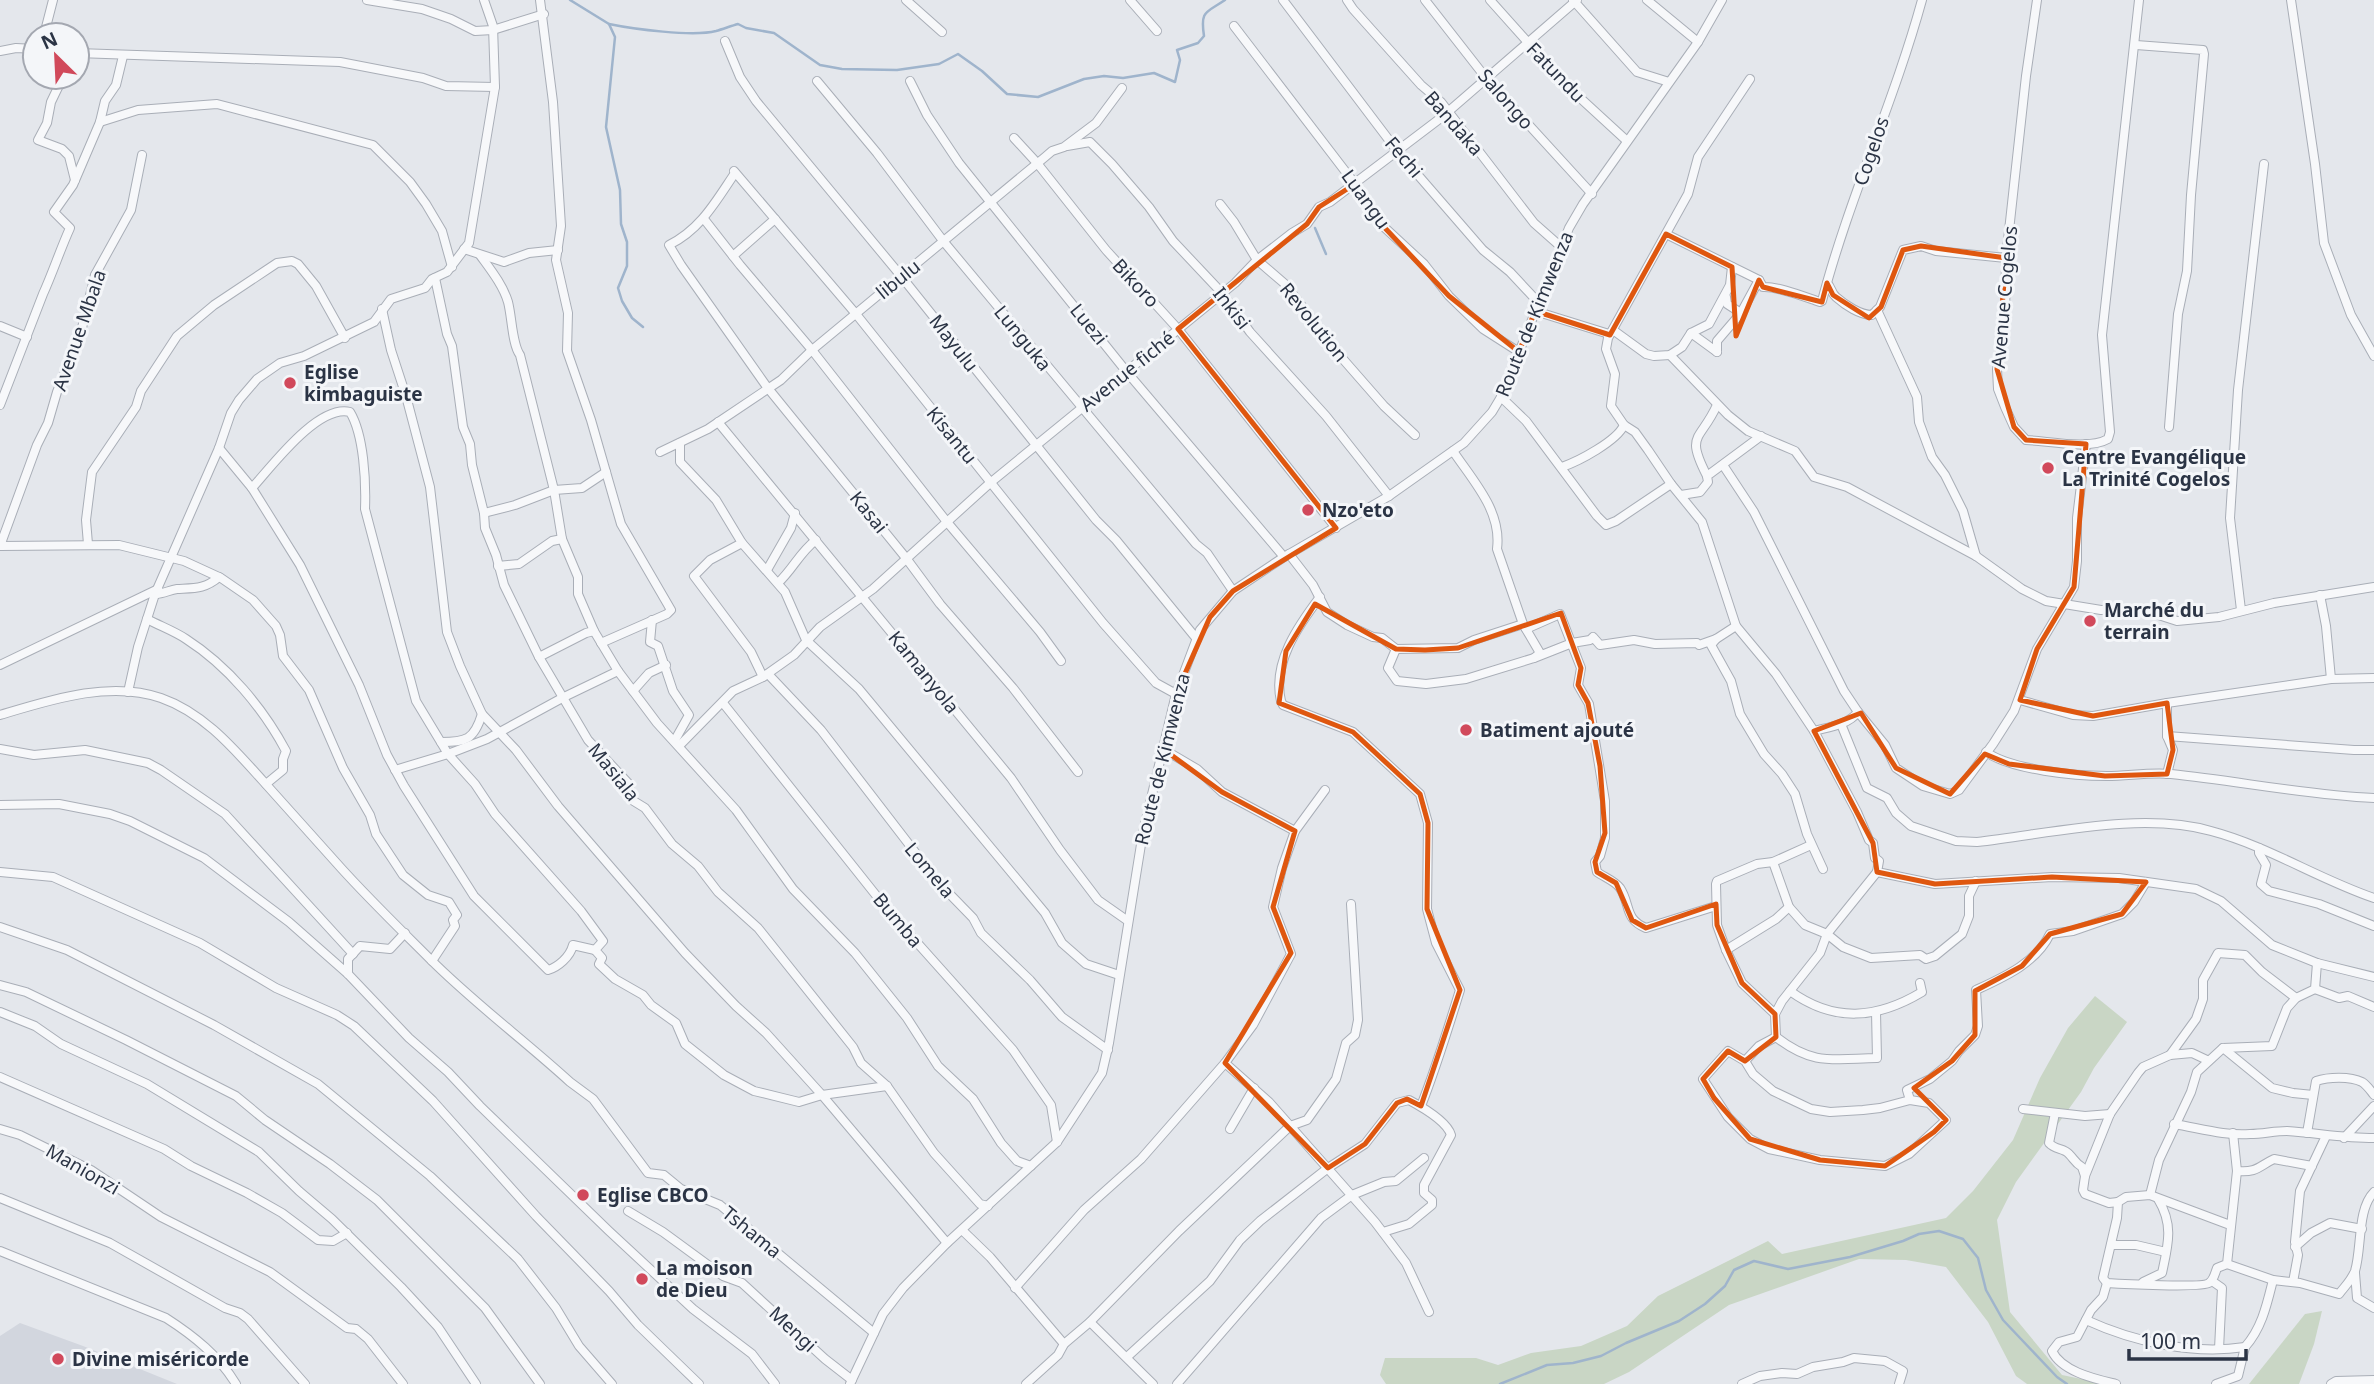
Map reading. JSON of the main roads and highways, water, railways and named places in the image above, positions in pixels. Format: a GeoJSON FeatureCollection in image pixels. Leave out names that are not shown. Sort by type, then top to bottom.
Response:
{"type":"FeatureCollection","features":[{"type":"Feature","properties":{"kind":"waterway"},"geometry":{"type":"LineString","coordinates":[[570,0],[609,24],[615,37],[606,127],[620,190],[621,224],[627,242],[627,266],[618,288],[632,318],[643,327]]}},
{"type":"Feature","properties":{"kind":"waterway"},"geometry":{"type":"LineString","coordinates":[[609,24],[678,33],[706,33],[738,24],[774,33],[820,65],[842,69],[897,70],[939,64],[958,54],[1007,94],[1038,97],[1084,79],[1104,76],[1123,78],[1154,73],[1175,82],[1180,60],[1177,50],[1198,43],[1204,36],[1203,21],[1206,13],[1225,0]]}},
{"type":"Feature","properties":{"kind":"waterway"},"geometry":{"type":"LineString","coordinates":[[1315,228],[1326,254]]}},
{"type":"Feature","properties":{"kind":"waterway"},"geometry":{"type":"LineString","coordinates":[[1500,1384],[1547,1365],[1573,1363],[1601,1356],[1679,1321],[1705,1304],[1725,1286],[1734,1270],[1754,1261],[1788,1269],[1850,1257],[1919,1234],[1939,1231],[1963,1239],[1978,1258],[1986,1290],[2003,1320],[2057,1377],[2067,1384]]}},
{"type":"Feature","properties":{"kind":"place","name":"Eglise kimbaguiste"},"geometry":{"type":"Point","coordinates":[290,383]}},
{"type":"Feature","properties":{"kind":"place","name":"Centre Evangélique La Trinité Cogelos"},"geometry":{"type":"Point","coordinates":[2048,468]}},
{"type":"Feature","properties":{"kind":"place","name":"Nzo'eto"},"geometry":{"type":"Point","coordinates":[1308,510]}},
{"type":"Feature","properties":{"kind":"place","name":"Marché du terrain"},"geometry":{"type":"Point","coordinates":[2090,621]}},
{"type":"Feature","properties":{"kind":"place","name":"Batiment ajouté"},"geometry":{"type":"Point","coordinates":[1466,730]}},
{"type":"Feature","properties":{"kind":"place","name":"Eglise CBCO"},"geometry":{"type":"Point","coordinates":[583,1195]}},
{"type":"Feature","properties":{"kind":"place","name":"La moison de Dieu"},"geometry":{"type":"Point","coordinates":[642,1279]}},
{"type":"Feature","properties":{"kind":"place","name":"Divine miséricorde"},"geometry":{"type":"Point","coordinates":[58,1359]}}]}
